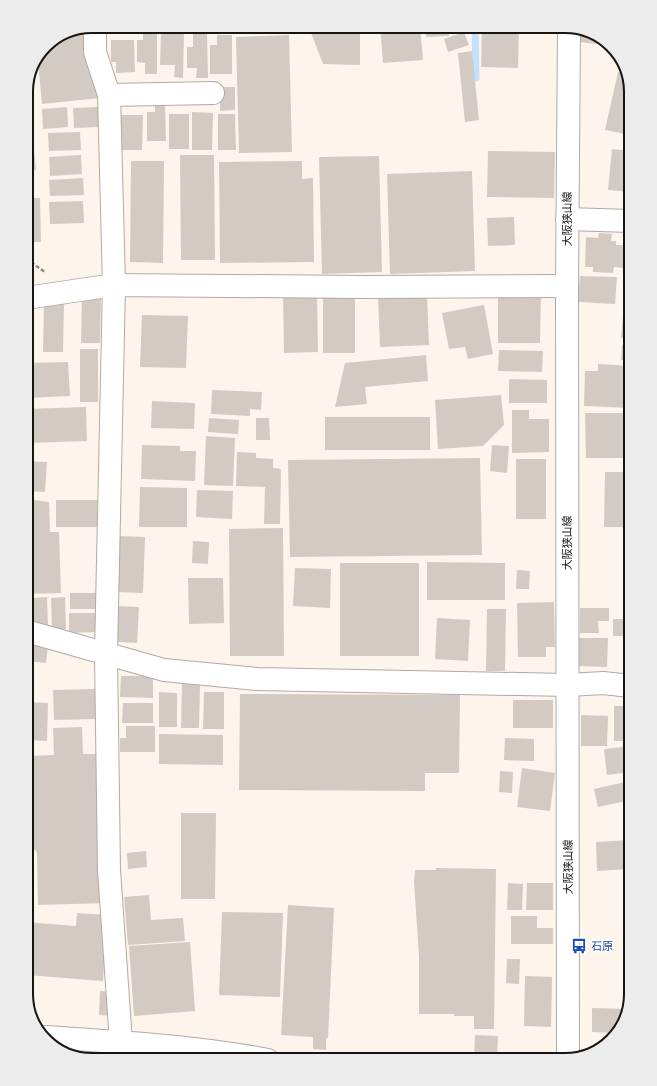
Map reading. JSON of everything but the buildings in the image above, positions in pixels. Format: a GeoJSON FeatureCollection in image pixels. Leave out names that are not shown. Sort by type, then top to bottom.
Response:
{"type":"FeatureCollection","features":[{"type":"Feature","properties":{"kind":"street"},"geometry":{"type":"LineString","coordinates":[[95,33],[96,52],[109,95],[114,285],[106,654],[109,870],[120,1051]]}},
{"type":"Feature","properties":{"kind":"street","name":"大阪狭山線"},"geometry":{"type":"LineString","coordinates":[[568,1053],[567,219],[569,33]]}},
{"type":"Feature","properties":{"kind":"street"},"geometry":{"type":"LineString","coordinates":[[109,95],[213,94]]}},
{"type":"Feature","properties":{"kind":"street"},"geometry":{"type":"LineString","coordinates":[[567,219],[624,221]]}},
{"type":"Feature","properties":{"kind":"street"},"geometry":{"type":"LineString","coordinates":[[33,297],[114,285],[363,287],[567,286]]}},
{"type":"Feature","properties":{"kind":"street"},"geometry":{"type":"LineString","coordinates":[[33,633],[164,670],[257,679],[568,685],[603,683],[624,685]]}},
{"type":"Feature","properties":{"kind":"street"},"geometry":{"type":"LineString","coordinates":[[54,1039],[120,1051],[182,1053]]}},
{"type":"Feature","properties":{"kind":"waterway"},"geometry":{"type":"LineString","coordinates":[[475,33],[476,78]]}},
{"type":"Feature","properties":{"kind":"place","name":"石原"},"geometry":{"type":"Point","coordinates":[579,946]}}]}
